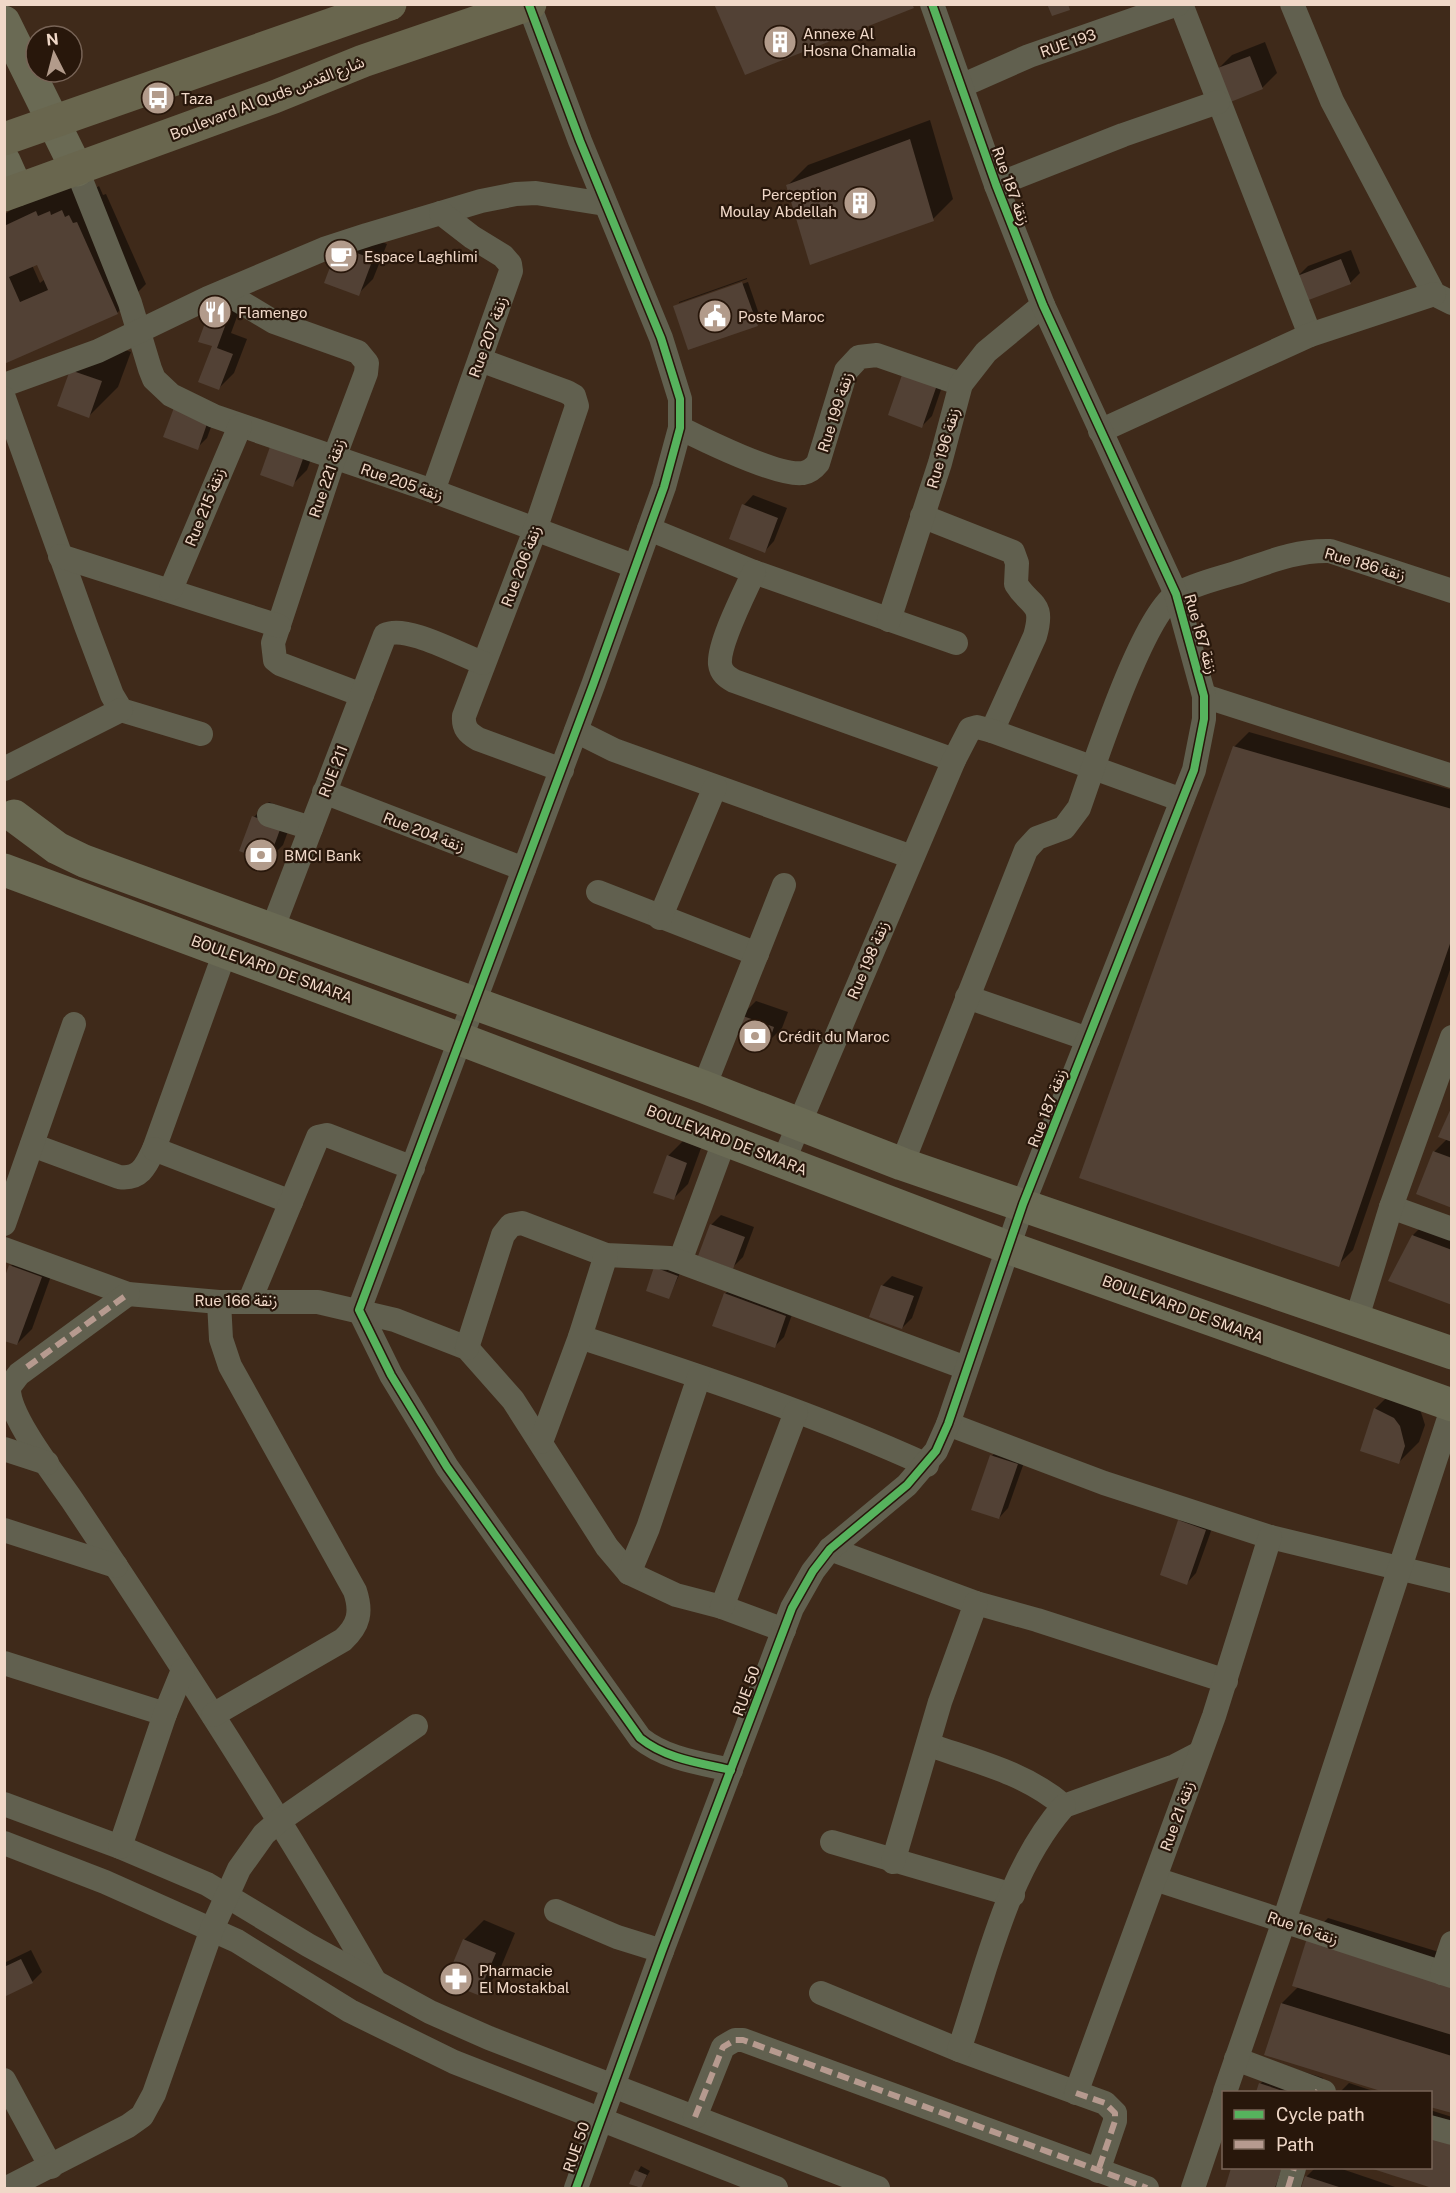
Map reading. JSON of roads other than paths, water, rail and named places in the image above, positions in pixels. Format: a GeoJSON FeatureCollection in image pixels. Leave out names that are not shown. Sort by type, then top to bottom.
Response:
{"type":"FeatureCollection","features":[{"type":"Feature","properties":{"kind":"main road"},"geometry":{"type":"LineString","coordinates":[[4,139],[390,4]]}},
{"type":"Feature","properties":{"kind":"main road","name":"Boulevard Al Quds شارع القدس"},"geometry":{"type":"LineString","coordinates":[[8,182],[77,170],[363,61],[529,5]]}},
{"type":"Feature","properties":{"kind":"street"},"geometry":{"type":"LineString","coordinates":[[1179,4],[1310,335]]}},
{"type":"Feature","properties":{"kind":"street","name":"RUE 193"},"geometry":{"type":"LineString","coordinates":[[960,86],[1029,56],[1179,4]]}},
{"type":"Feature","properties":{"kind":"street"},"geometry":{"type":"LineString","coordinates":[[1100,431],[1310,335],[1443,298],[1332,101],[1292,4]]}},
{"type":"Feature","properties":{"kind":"street"},"geometry":{"type":"LineString","coordinates":[[529,5],[677,384],[680,399],[680,428],[670,468],[576,732],[359,1310],[391,1375],[447,1467],[640,1738],[653,1749],[667,1754],[731,1770]]}},
{"type":"Feature","properties":{"kind":"street","name":"Rue 187 زنقة"},"geometry":{"type":"LineString","coordinates":[[939,7],[960,86],[996,185],[1043,305],[1176,594],[1204,696],[1201,741],[1182,800],[1007,1247]]}},
{"type":"Feature","properties":{"kind":"street"},"geometry":{"type":"LineString","coordinates":[[4,22],[77,170]]}},
{"type":"Feature","properties":{"kind":"street"},"geometry":{"type":"LineString","coordinates":[[996,185],[1123,135],[1218,102]]}},
{"type":"Feature","properties":{"kind":"street","name":"Rue 205 زنقة"},"geometry":{"type":"LineString","coordinates":[[77,170],[139,333],[146,359],[161,387],[188,404],[240,426],[433,491],[634,566]]}},
{"type":"Feature","properties":{"kind":"street"},"geometry":{"type":"LineString","coordinates":[[4,385],[54,369],[139,333],[224,292],[324,249],[441,213],[516,194],[536,193],[605,204]]}},
{"type":"Feature","properties":{"kind":"street","name":"Rue 207 زنقة"},"geometry":{"type":"LineString","coordinates":[[433,491],[510,277],[510,264],[503,256],[472,237],[441,213]]}},
{"type":"Feature","properties":{"kind":"street","name":"Rue 221 زنقة"},"geometry":{"type":"LineString","coordinates":[[224,292],[274,322],[365,357],[366,373],[334,458],[279,626],[273,653],[275,660],[280,664],[362,695]]}},
{"type":"Feature","properties":{"kind":"street","name":"Rue 196 زنقة"},"geometry":{"type":"LineString","coordinates":[[889,620],[961,384],[986,352],[1043,305]]}},
{"type":"Feature","properties":{"kind":"street","name":"Rue 199 زنقة"},"geometry":{"type":"LineString","coordinates":[[680,428],[753,460],[783,470],[805,473],[814,469],[818,463],[846,370],[859,357],[877,355],[961,384]]}},
{"type":"Feature","properties":{"kind":"street","name":"Rue 206 زنقة"},"geometry":{"type":"LineString","coordinates":[[480,360],[567,392],[576,401],[575,415],[535,530],[464,716],[466,730],[478,739],[562,770]]}},
{"type":"Feature","properties":{"kind":"street"},"geometry":{"type":"LineString","coordinates":[[4,398],[112,695],[121,710],[201,734]]}},
{"type":"Feature","properties":{"kind":"street","name":"Rue 215 زنقة"},"geometry":{"type":"LineString","coordinates":[[171,589],[240,426]]}},
{"type":"Feature","properties":{"kind":"street","name":"Rue 198 زنقة"},"geometry":{"type":"LineString","coordinates":[[783,1162],[967,731],[984,729],[1038,624],[1034,602],[1016,584],[1016,557],[1005,546],[922,516]]}},
{"type":"Feature","properties":{"kind":"street"},"geometry":{"type":"LineString","coordinates":[[649,529],[754,572],[956,643]]}},
{"type":"Feature","properties":{"kind":"street","name":"Rue 186 زنقة"},"geometry":{"type":"LineString","coordinates":[[1176,594],[1287,555],[1313,550],[1330,551],[1452,591]]}},
{"type":"Feature","properties":{"kind":"street"},"geometry":{"type":"LineString","coordinates":[[60,556],[171,589],[279,626]]}},
{"type":"Feature","properties":{"kind":"street"},"geometry":{"type":"LineString","coordinates":[[754,572],[723,646],[720,665],[724,674],[734,681],[766,693],[954,760]]}},
{"type":"Feature","properties":{"kind":"street"},"geometry":{"type":"LineString","coordinates":[[902,1164],[1026,850],[1037,838],[1068,824],[1079,808],[1134,659],[1155,620],[1176,594]]}},
{"type":"Feature","properties":{"kind":"street","name":"RUE 211"},"geometry":{"type":"LineString","coordinates":[[272,930],[385,635],[391,632],[409,633],[483,663]]}},
{"type":"Feature","properties":{"kind":"street"},"geometry":{"type":"LineString","coordinates":[[1204,696],[1452,776]]}},
{"type":"Feature","properties":{"kind":"street"},"geometry":{"type":"LineString","coordinates":[[4,769],[121,710]]}},
{"type":"Feature","properties":{"kind":"street"},"geometry":{"type":"LineString","coordinates":[[984,729],[1093,770],[1182,800]]}},
{"type":"Feature","properties":{"kind":"street"},"geometry":{"type":"LineString","coordinates":[[576,732],[614,750],[912,857]]}},
{"type":"Feature","properties":{"kind":"street"},"geometry":{"type":"LineString","coordinates":[[660,918],[715,787]]}},
{"type":"Feature","properties":{"kind":"street","name":"Rue 204 زنقة"},"geometry":{"type":"LineString","coordinates":[[324,792],[524,869]]}},
{"type":"Feature","properties":{"kind":"street"},"geometry":{"type":"LineString","coordinates":[[4,855],[14,836],[8,804]]}},
{"type":"Feature","properties":{"kind":"street"},"geometry":{"type":"LineString","coordinates":[[8,804],[57,848],[84,861],[704,1087],[902,1164],[1452,1353]]}},
{"type":"Feature","properties":{"kind":"street"},"geometry":{"type":"LineString","coordinates":[[269,815],[311,828]]}},
{"type":"Feature","properties":{"kind":"street","name":"BOULEVARD DE SMARA"},"geometry":{"type":"LineString","coordinates":[[4,870],[460,1039],[1007,1247],[1452,1404]]}},
{"type":"Feature","properties":{"kind":"street"},"geometry":{"type":"LineString","coordinates":[[704,1087],[784,885]]}},
{"type":"Feature","properties":{"kind":"street"},"geometry":{"type":"LineString","coordinates":[[598,892],[757,954]]}},
{"type":"Feature","properties":{"kind":"street"},"geometry":{"type":"LineString","coordinates":[[32,1145],[127,1178],[140,1173],[154,1149],[225,952]]}},
{"type":"Feature","properties":{"kind":"street"},"geometry":{"type":"LineString","coordinates":[[967,997],[1088,1039]]}},
{"type":"Feature","properties":{"kind":"street"},"geometry":{"type":"LineString","coordinates":[[4,1224],[74,1024]]}},
{"type":"Feature","properties":{"kind":"street"},"geometry":{"type":"LineString","coordinates":[[1356,1321],[1391,1207],[1444,1084],[1452,1036]]}},
{"type":"Feature","properties":{"kind":"street"},"geometry":{"type":"LineString","coordinates":[[250,1300],[313,1143],[321,1136],[413,1168]]}},
{"type":"Feature","properties":{"kind":"street"},"geometry":{"type":"LineString","coordinates":[[680,1261],[725,1139]]}},
{"type":"Feature","properties":{"kind":"street"},"geometry":{"type":"LineString","coordinates":[[154,1149],[291,1202]]}},
{"type":"Feature","properties":{"kind":"street"},"geometry":{"type":"LineString","coordinates":[[1391,1207],[1452,1229]]}},
{"type":"Feature","properties":{"kind":"street"},"geometry":{"type":"LineString","coordinates":[[784,1630],[722,1607],[676,1595],[629,1573],[607,1547],[513,1400],[467,1348],[503,1235],[511,1225],[529,1224],[606,1256],[659,1256],[680,1261],[724,1280],[966,1368]]}},
{"type":"Feature","properties":{"kind":"street","name":"RUE 50"},"geometry":{"type":"LineString","coordinates":[[576,2188],[662,1951],[784,1630],[802,1589],[830,1548],[888,1502],[927,1465],[948,1424],[1007,1247]]}},
{"type":"Feature","properties":{"kind":"street","name":"Rue 166 زنقة"},"geometry":{"type":"LineString","coordinates":[[4,1249],[128,1294],[219,1302],[250,1300],[318,1302],[359,1310],[422,1329],[467,1348]]}},
{"type":"Feature","properties":{"kind":"street"},"geometry":{"type":"LineString","coordinates":[[541,1442],[580,1337],[606,1256]]}},
{"type":"Feature","properties":{"kind":"street"},"geometry":{"type":"LineString","coordinates":[[128,1294],[27,1367],[9,1387],[10,1402],[47,1463],[213,1715],[375,1982]]}},
{"type":"Feature","properties":{"kind":"street"},"geometry":{"type":"LineString","coordinates":[[213,1715],[343,1640],[356,1626],[359,1613],[355,1591],[230,1366],[221,1340],[219,1302]]}},
{"type":"Feature","properties":{"kind":"street"},"geometry":{"type":"LineString","coordinates":[[580,1337],[699,1377],[878,1442],[927,1465]]}},
{"type":"Feature","properties":{"kind":"street"},"geometry":{"type":"LineString","coordinates":[[629,1573],[648,1528],[699,1377]]}},
{"type":"Feature","properties":{"kind":"street"},"geometry":{"type":"LineString","coordinates":[[1225,2091],[1284,1921],[1452,1409]]}},
{"type":"Feature","properties":{"kind":"street"},"geometry":{"type":"LineString","coordinates":[[722,1607],[796,1412]]}},
{"type":"Feature","properties":{"kind":"street"},"geometry":{"type":"LineString","coordinates":[[948,1424],[1114,1486],[1270,1537],[1452,1581]]}},
{"type":"Feature","properties":{"kind":"street"},"geometry":{"type":"LineString","coordinates":[[4,1449],[47,1463]]}},
{"type":"Feature","properties":{"kind":"street"},"geometry":{"type":"LineString","coordinates":[[4,1530],[116,1566]]}},
{"type":"Feature","properties":{"kind":"street","name":"Rue 21 زنقة"},"geometry":{"type":"LineString","coordinates":[[1076,2093],[1226,1681],[1270,1537]]}},
{"type":"Feature","properties":{"kind":"street"},"geometry":{"type":"LineString","coordinates":[[830,1548],[976,1603],[1037,1620],[1226,1681]]}},
{"type":"Feature","properties":{"kind":"street"},"geometry":{"type":"LineString","coordinates":[[893,1862],[954,1658],[976,1603]]}},
{"type":"Feature","properties":{"kind":"street"},"geometry":{"type":"LineString","coordinates":[[4,1663],[165,1714]]}},
{"type":"Feature","properties":{"kind":"street"},"geometry":{"type":"LineString","coordinates":[[120,1847],[165,1714],[183,1670]]}},
{"type":"Feature","properties":{"kind":"street"},"geometry":{"type":"LineString","coordinates":[[7,2188],[128,2126],[147,2110],[212,1929],[245,1858],[264,1834],[279,1821],[416,1726]]}},
{"type":"Feature","properties":{"kind":"street"},"geometry":{"type":"LineString","coordinates":[[929,1745],[1020,1778],[1040,1788],[1064,1806]]}},
{"type":"Feature","properties":{"kind":"street"},"geometry":{"type":"LineString","coordinates":[[959,2050],[1012,1895],[1036,1843],[1064,1806],[1175,1766],[1200,1753]]}},
{"type":"Feature","properties":{"kind":"street"},"geometry":{"type":"LineString","coordinates":[[4,1804],[120,1847],[227,1894],[308,1946],[430,2012],[612,2087],[878,2188]]}},
{"type":"Feature","properties":{"kind":"street"},"geometry":{"type":"LineString","coordinates":[[832,1842],[893,1862],[1012,1895]]}},
{"type":"Feature","properties":{"kind":"street"},"geometry":{"type":"LineString","coordinates":[[4,1843],[105,1882],[237,1941],[380,2028],[454,2062],[776,2188]]}},
{"type":"Feature","properties":{"kind":"street","name":"Rue 16 زنقة"},"geometry":{"type":"LineString","coordinates":[[1155,1879],[1447,1974]]}},
{"type":"Feature","properties":{"kind":"street"},"geometry":{"type":"LineString","coordinates":[[556,1911],[617,1937],[662,1951]]}},
{"type":"Feature","properties":{"kind":"street"},"geometry":{"type":"LineString","coordinates":[[1447,1974],[1452,1943]]}},
{"type":"Feature","properties":{"kind":"street"},"geometry":{"type":"LineString","coordinates":[[821,1993],[959,2050],[1105,2103],[1115,2113],[1115,2121],[1098,2171]]}},
{"type":"Feature","properties":{"kind":"street"},"geometry":{"type":"LineString","coordinates":[[695,2117],[723,2047],[735,2040],[743,2040],[1147,2188]]}},
{"type":"Feature","properties":{"kind":"street"},"geometry":{"type":"LineString","coordinates":[[1236,2059],[1317,2091]]}},
{"type":"Feature","properties":{"kind":"street"},"geometry":{"type":"LineString","coordinates":[[4,2080],[51,2167]]}},
{"type":"Feature","properties":{"kind":"street"},"geometry":{"type":"LineString","coordinates":[[1193,2188],[1222,2100]]}},
{"type":"Feature","properties":{"kind":"street"},"geometry":{"type":"LineString","coordinates":[[1432,2127],[1452,2133]]}},
{"type":"Feature","properties":{"kind":"street"},"geometry":{"type":"LineString","coordinates":[[1288,2188],[1294,2169]]}},
{"type":"Feature","properties":{"kind":"place","name":"Annexe Al Hosna Chamalia"},"geometry":{"type":"Point","coordinates":[780,42]}},
{"type":"Feature","properties":{"kind":"place","name":"Taza"},"geometry":{"type":"Point","coordinates":[158,98]}},
{"type":"Feature","properties":{"kind":"place","name":"Perception Moulay Abdellah"},"geometry":{"type":"Point","coordinates":[860,203]}},
{"type":"Feature","properties":{"kind":"place","name":"Espace Laghlimi"},"geometry":{"type":"Point","coordinates":[341,256]}},
{"type":"Feature","properties":{"kind":"place","name":"Flamengo"},"geometry":{"type":"Point","coordinates":[215,312]}},
{"type":"Feature","properties":{"kind":"place","name":"Poste Maroc"},"geometry":{"type":"Point","coordinates":[715,316]}},
{"type":"Feature","properties":{"kind":"place","name":"BMCI Bank"},"geometry":{"type":"Point","coordinates":[261,855]}},
{"type":"Feature","properties":{"kind":"place","name":"Crédit du Maroc"},"geometry":{"type":"Point","coordinates":[755,1036]}},
{"type":"Feature","properties":{"kind":"place","name":"Pharmacie El Mostakbal"},"geometry":{"type":"Point","coordinates":[456,1979]}}]}
